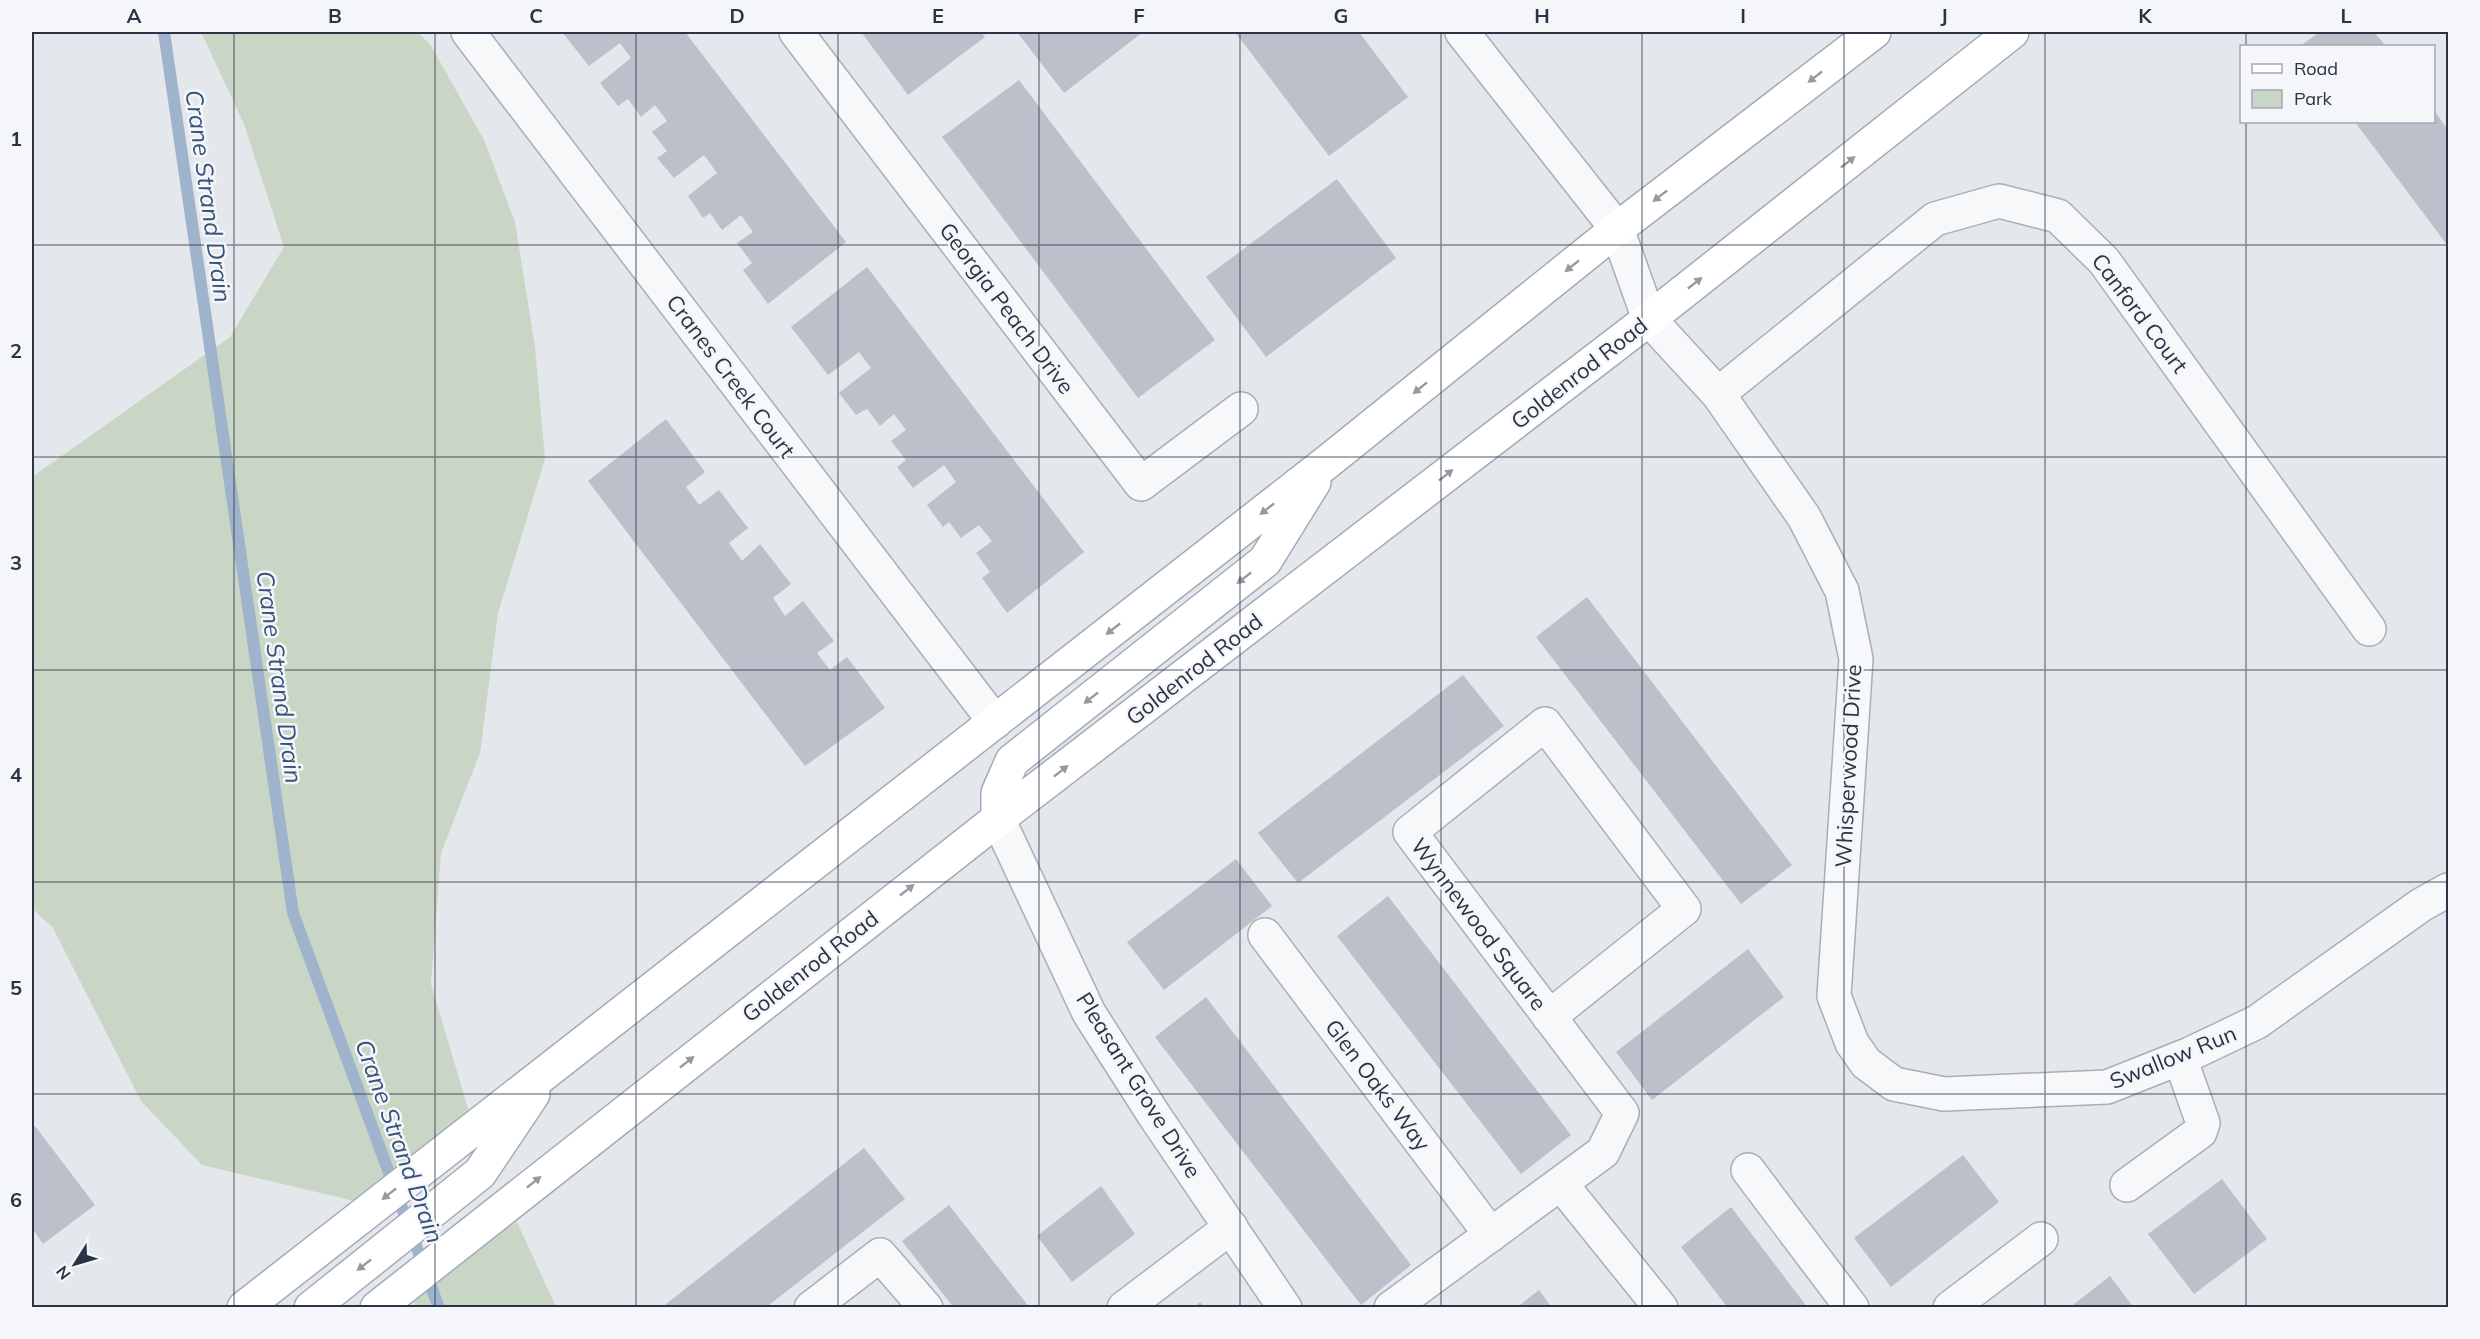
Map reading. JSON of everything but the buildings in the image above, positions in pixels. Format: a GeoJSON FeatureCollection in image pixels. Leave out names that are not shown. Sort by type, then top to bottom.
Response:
{"type":"FeatureCollection","features":[{"type":"Feature","properties":{"kind":"main road"},"geometry":{"type":"LineString","coordinates":[[244,1308],[1326,463],[1617,229],[1874,32]]}},
{"type":"Feature","properties":{"kind":"main road","name":"Goldenrod Road"},"geometry":{"type":"LineString","coordinates":[[377,1308],[488,1218],[998,819],[1649,319],[2012,32]]}},
{"type":"Feature","properties":{"kind":"main road"},"geometry":{"type":"LineString","coordinates":[[998,819],[998,793],[1011,761],[1265,561],[1326,463]]}},
{"type":"Feature","properties":{"kind":"main road"},"geometry":{"type":"LineString","coordinates":[[310,1308],[480,1173],[549,1070]]}},
{"type":"Feature","properties":{"kind":"street","name":"Cranes Creek Court"},"geometry":{"type":"LineString","coordinates":[[468,32],[995,722]]}},
{"type":"Feature","properties":{"kind":"street","name":"Georgia Peach Drive"},"geometry":{"type":"LineString","coordinates":[[796,32],[1141,484],[1241,409]]}},
{"type":"Feature","properties":{"kind":"street"},"geometry":{"type":"LineString","coordinates":[[1462,32],[1617,229],[1649,319]]}},
{"type":"Feature","properties":{"kind":"street","name":"Canford Court"},"geometry":{"type":"LineString","coordinates":[[1718,394],[1935,219],[1999,201],[2058,216],[2104,261],[2370,629]]}},
{"type":"Feature","properties":{"kind":"street","name":"Whisperwood Drive"},"geometry":{"type":"LineString","coordinates":[[1649,319],[1718,394],[1804,517],[1842,591],[1856,658],[1834,996]]}},
{"type":"Feature","properties":{"kind":"street","name":"Wynnewood Square"},"geometry":{"type":"LineString","coordinates":[[1549,1017],[1684,909],[1545,724],[1410,832],[1549,1017],[1622,1113],[1603,1152],[1561,1184]]}},
{"type":"Feature","properties":{"kind":"street","name":"Pleasant Grove Drive"},"geometry":{"type":"LineString","coordinates":[[998,819],[1089,1013],[1154,1115],[1285,1308]]}},
{"type":"Feature","properties":{"kind":"street","name":"Swallow Run"},"geometry":{"type":"LineString","coordinates":[[1834,996],[1852,1043],[1866,1062],[1894,1084],[1944,1094],[2107,1087],[2180,1058],[2257,1022],[2421,904],[2448,890]]}},
{"type":"Feature","properties":{"kind":"street","name":"Glen Oaks Way"},"geometry":{"type":"LineString","coordinates":[[1265,935],[1491,1235]]}},
{"type":"Feature","properties":{"kind":"street"},"geometry":{"type":"LineString","coordinates":[[2127,1185],[2200,1132],[2204,1122],[2180,1058]]}},
{"type":"Feature","properties":{"kind":"street"},"geometry":{"type":"LineString","coordinates":[[1748,1170],[1852,1308]]}},
{"type":"Feature","properties":{"kind":"street"},"geometry":{"type":"LineString","coordinates":[[1391,1308],[1561,1184],[1661,1308]]}},
{"type":"Feature","properties":{"kind":"street"},"geometry":{"type":"LineString","coordinates":[[1124,1308],[1232,1227]]}},
{"type":"Feature","properties":{"kind":"street"},"geometry":{"type":"LineString","coordinates":[[1950,1308],[2041,1239]]}},
{"type":"Feature","properties":{"kind":"street"},"geometry":{"type":"LineString","coordinates":[[811,1308],[880,1255],[926,1308]]}},
{"type":"Feature","properties":{"kind":"green space"},"geometry":{"type":"Polygon","coordinates":[[[201,32],[417,32],[430,44],[484,140],[515,222],[535,347],[545,459],[498,613],[480,753],[441,853],[431,984],[480,1149],[431,1177],[384,1208],[202,1165],[141,1101],[53,928],[32,908],[32,477],[230,337],[284,247],[244,124],[201,32]]]}},
{"type":"Feature","properties":{"kind":"green space"},"geometry":{"type":"Polygon","coordinates":[[[517,1222],[556,1307],[416,1307],[410,1289],[517,1222]]]}},
{"type":"Feature","properties":{"kind":"waterway","name":"Crane Strand Drain"},"geometry":{"type":"LineString","coordinates":[[164,32],[293,913],[439,1308]]}}]}
